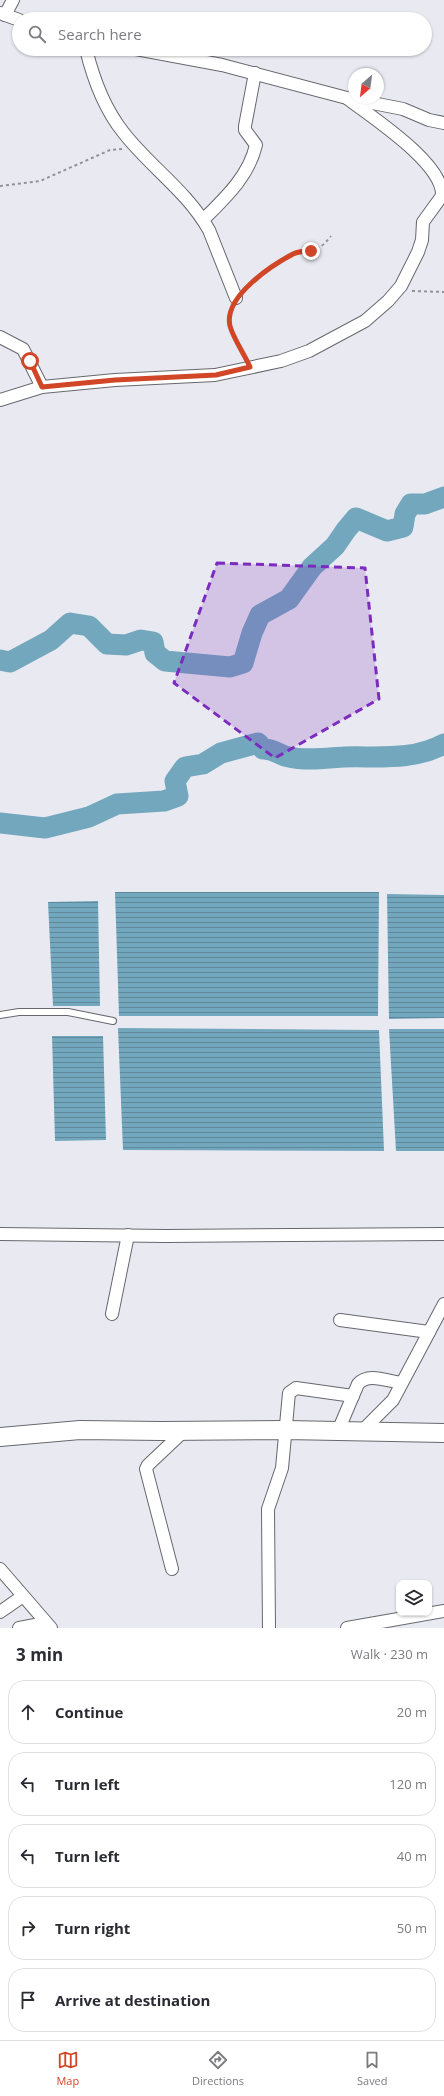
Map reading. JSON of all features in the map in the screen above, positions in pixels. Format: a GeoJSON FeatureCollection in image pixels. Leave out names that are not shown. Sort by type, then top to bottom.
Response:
{"type":"FeatureCollection","features":[{"type":"Feature","properties":{"kind":"main road"},"geometry":{"type":"LineString","coordinates":[[0,1436],[80,1430],[286,1430],[444,1433]]}},
{"type":"Feature","properties":{"kind":"street"},"geometry":{"type":"LineString","coordinates":[[3,14],[13,0]]}},
{"type":"Feature","properties":{"kind":"street"},"geometry":{"type":"LineString","coordinates":[[88,56],[94,80],[111,114],[123,132],[176,186],[203,220],[209,230],[236,298]]}},
{"type":"Feature","properties":{"kind":"street"},"geometry":{"type":"LineString","coordinates":[[174,56],[222,65],[347,98],[403,109],[429,120],[444,123]]}},
{"type":"Feature","properties":{"kind":"street"},"geometry":{"type":"LineString","coordinates":[[203,220],[230,192],[253,157],[256,145],[245,130],[245,126],[255,73]]}},
{"type":"Feature","properties":{"kind":"street"},"geometry":{"type":"LineString","coordinates":[[0,400],[42,387],[115,380],[216,375],[281,361],[309,351],[365,321],[378,312],[401,286],[418,252],[422,240],[423,222],[443,195],[443,189],[440,179],[428,162],[347,98]]}},
{"type":"Feature","properties":{"kind":"street"},"geometry":{"type":"LineString","coordinates":[[0,337],[23,349],[42,387]]}},
{"type":"Feature","properties":{"kind":"street"},"geometry":{"type":"LineString","coordinates":[[0,1234],[444,1234]]}},
{"type":"Feature","properties":{"kind":"street"},"geometry":{"type":"LineString","coordinates":[[112,1314],[128,1235]]}},
{"type":"Feature","properties":{"kind":"street"},"geometry":{"type":"LineString","coordinates":[[361,1432],[388,1406],[444,1304]]}},
{"type":"Feature","properties":{"kind":"street"},"geometry":{"type":"LineString","coordinates":[[340,1320],[429,1332]]}},
{"type":"Feature","properties":{"kind":"street"},"geometry":{"type":"LineString","coordinates":[[338,1431],[358,1384],[365,1378],[401,1383]]}},
{"type":"Feature","properties":{"kind":"street"},"geometry":{"type":"LineString","coordinates":[[269,1628],[268,1509],[281,1475],[286,1430],[287,1397],[290,1391],[294,1388],[353,1396]]}},
{"type":"Feature","properties":{"kind":"street"},"geometry":{"type":"LineString","coordinates":[[172,1568],[146,1469],[148,1465],[184,1431]]}},
{"type":"Feature","properties":{"kind":"street"},"geometry":{"type":"LineString","coordinates":[[0,1569],[48,1626]]}},
{"type":"Feature","properties":{"kind":"street"},"geometry":{"type":"LineString","coordinates":[[0,1612],[23,1596]]}},
{"type":"Feature","properties":{"kind":"street"},"geometry":{"type":"LineString","coordinates":[[347,1628],[444,1611]]}},
{"type":"Feature","properties":{"kind":"street"},"geometry":{"type":"LineString","coordinates":[[19,1628],[48,1626]]}},
{"type":"Feature","properties":{"kind":"lane"},"geometry":{"type":"LineString","coordinates":[[0,1015],[19,1012],[68,1012],[113,1021]]}},
{"type":"Feature","properties":{"kind":"path"},"geometry":{"type":"LineString","coordinates":[[0,186],[40,181],[110,150],[140,150]]}},
{"type":"Feature","properties":{"kind":"path"},"geometry":{"type":"LineString","coordinates":[[250,367],[230,326],[231,310],[236,298],[256,279],[294,253],[318,250],[331,236]]}},
{"type":"Feature","properties":{"kind":"path"},"geometry":{"type":"LineString","coordinates":[[395,292],[444,292]]}},
{"type":"Feature","properties":{"kind":"highlighted area"},"geometry":{"type":"Polygon","coordinates":[[[217,563],[365,568],[379,699],[275,758],[174,683],[217,563]]]}},
{"type":"Feature","properties":{"kind":"water"},"geometry":{"type":"Polygon","coordinates":[[[115,892],[379,892],[378,1016],[119,1016],[115,892]]]}},
{"type":"Feature","properties":{"kind":"water"},"geometry":{"type":"Polygon","coordinates":[[[387,894],[444,895],[444,1018],[389,1019],[387,894]]]}},
{"type":"Feature","properties":{"kind":"water"},"geometry":{"type":"Polygon","coordinates":[[[98,901],[100,1006],[53,1006],[48,902],[98,901]]]}},
{"type":"Feature","properties":{"kind":"water"},"geometry":{"type":"Polygon","coordinates":[[[118,1028],[379,1030],[384,1151],[123,1150],[118,1028]]]}},
{"type":"Feature","properties":{"kind":"water"},"geometry":{"type":"Polygon","coordinates":[[[389,1029],[444,1029],[444,1151],[396,1151],[389,1029]]]}},
{"type":"Feature","properties":{"kind":"water"},"geometry":{"type":"Polygon","coordinates":[[[52,1036],[103,1036],[106,1140],[55,1141],[52,1036]]]}},
{"type":"Feature","properties":{"kind":"waterway"},"geometry":{"type":"LineString","coordinates":[[0,660],[10,662],[51,640],[70,623],[89,626],[107,644],[126,645],[141,640],[153,642],[155,653],[165,661],[230,667],[243,663],[252,633],[260,615],[289,599],[312,567],[335,546],[356,518],[387,531],[403,527],[405,514],[411,504],[425,504],[444,497]]}},
{"type":"Feature","properties":{"kind":"waterway"},"geometry":{"type":"LineString","coordinates":[[0,823],[45,828],[89,817],[117,804],[164,801],[178,796],[175,781],[185,767],[203,764],[221,753],[258,743],[263,749],[271,750],[285,756],[309,759],[408,755],[420,753],[444,744]]}},
{"type":"Feature","properties":{"kind":"route"},"geometry":{"type":"LineString","coordinates":[[30,361],[42,387],[115,380],[216,375],[250,367],[230,326],[231,310],[236,298],[256,279],[294,253],[311,251]]}}]}
